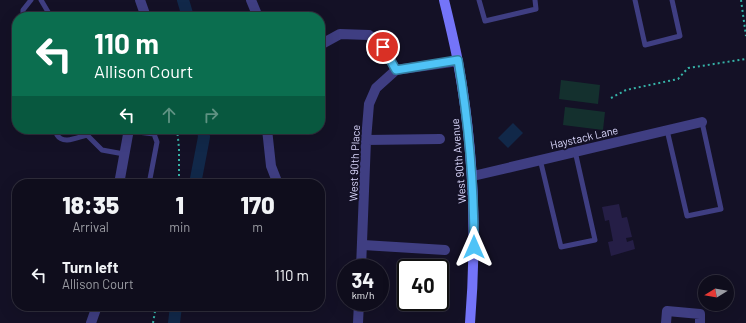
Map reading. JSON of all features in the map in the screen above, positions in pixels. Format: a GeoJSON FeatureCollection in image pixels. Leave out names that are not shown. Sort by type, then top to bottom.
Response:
{"type":"FeatureCollection","features":[{"type":"Feature","properties":{"kind":"street"},"geometry":{"type":"LineString","coordinates":[[140,0],[144,12]]}},
{"type":"Feature","properties":{"kind":"street"},"geometry":{"type":"LineString","coordinates":[[251,0],[256,12]]}},
{"type":"Feature","properties":{"kind":"street","name":"West 90th Avenue"},"geometry":{"type":"LineString","coordinates":[[444,0],[458,60],[465,102],[473,176],[474,247],[470,323]]}},
{"type":"Feature","properties":{"kind":"street"},"geometry":{"type":"LineString","coordinates":[[325,42],[340,34],[369,35],[383,47],[396,70],[458,60]]}},
{"type":"Feature","properties":{"kind":"street","name":"West 90th Place"},"geometry":{"type":"LineString","coordinates":[[362,259],[366,140],[369,104],[376,88],[396,70]]}},
{"type":"Feature","properties":{"kind":"street","name":"Haystack Lane"},"geometry":{"type":"LineString","coordinates":[[473,176],[702,122]]}},
{"type":"Feature","properties":{"kind":"street"},"geometry":{"type":"LineString","coordinates":[[120,179],[128,134]]}},
{"type":"Feature","properties":{"kind":"street"},"geometry":{"type":"LineString","coordinates":[[268,134],[271,166],[276,179]]}},
{"type":"Feature","properties":{"kind":"street"},"geometry":{"type":"LineString","coordinates":[[366,140],[440,139]]}},
{"type":"Feature","properties":{"kind":"street"},"geometry":{"type":"LineString","coordinates":[[363,245],[445,250]]}},
{"type":"Feature","properties":{"kind":"street"},"geometry":{"type":"LineString","coordinates":[[91,323],[95,311]]}},
{"type":"Feature","properties":{"kind":"street"},"geometry":{"type":"LineString","coordinates":[[358,323],[359,311]]}},
{"type":"Feature","properties":{"kind":"street"},"geometry":{"type":"LineString","coordinates":[[666,323],[667,311],[700,319]]}},
{"type":"Feature","properties":{"kind":"lane"},"geometry":{"type":"LineString","coordinates":[[23,12],[31,0]]}},
{"type":"Feature","properties":{"kind":"lane"},"geometry":{"type":"LineString","coordinates":[[41,0],[48,12]]}},
{"type":"Feature","properties":{"kind":"lane"},"geometry":{"type":"LineString","coordinates":[[479,0],[485,21],[536,9],[534,0]]}},
{"type":"Feature","properties":{"kind":"lane"},"geometry":{"type":"LineString","coordinates":[[635,0],[645,44],[680,36],[672,0]]}},
{"type":"Feature","properties":{"kind":"lane"},"geometry":{"type":"LineString","coordinates":[[667,130],[687,216],[721,210],[702,122]]}},
{"type":"Feature","properties":{"kind":"lane"},"geometry":{"type":"LineString","coordinates":[[150,179],[157,142],[154,134]]}},
{"type":"Feature","properties":{"kind":"lane"},"geometry":{"type":"LineString","coordinates":[[57,135],[61,139],[65,140],[87,135],[102,150],[124,154]]}},
{"type":"Feature","properties":{"kind":"lane"},"geometry":{"type":"LineString","coordinates":[[540,159],[561,247],[595,240],[576,151]]}},
{"type":"Feature","properties":{"kind":"path"},"geometry":{"type":"LineString","coordinates":[[741,0],[746,36]]}},
{"type":"Feature","properties":{"kind":"path"},"geometry":{"type":"LineString","coordinates":[[611,98],[626,90],[678,79],[688,68],[746,59]]}},
{"type":"Feature","properties":{"kind":"path"},"geometry":{"type":"LineString","coordinates":[[178,134],[179,148],[178,179]]}},
{"type":"Feature","properties":{"kind":"path"},"geometry":{"type":"LineString","coordinates":[[153,323],[155,311]]}},
{"type":"Feature","properties":{"kind":"green space"},"geometry":{"type":"Polygon","coordinates":[[[561,80],[600,85],[598,104],[559,99],[561,80]]]}},
{"type":"Feature","properties":{"kind":"green space"},"geometry":{"type":"Polygon","coordinates":[[[565,107],[605,112],[603,130],[563,125],[565,107]]]}},
{"type":"Feature","properties":{"kind":"water"},"geometry":{"type":"Polygon","coordinates":[[[513,123],[523,133],[508,148],[498,138],[513,123]]]}},
{"type":"Feature","properties":{"kind":"building"},"geometry":{"type":"Polygon","coordinates":[[[619,204],[622,218],[627,217],[632,237],[626,238],[627,242],[633,240],[635,249],[611,256],[608,242],[613,241],[609,220],[605,221],[602,207],[619,204]]]}},
{"type":"Feature","properties":{"kind":"waterway"},"geometry":{"type":"LineString","coordinates":[[183,0],[187,12]]}},
{"type":"Feature","properties":{"kind":"waterway"},"geometry":{"type":"LineString","coordinates":[[196,179],[204,134]]}},
{"type":"Feature","properties":{"kind":"waterway"},"geometry":{"type":"LineString","coordinates":[[174,323],[175,311]]}},
{"type":"Feature","properties":{"kind":"route"},"geometry":{"type":"LineString","coordinates":[[383,47],[396,70],[458,60],[465,102],[473,176],[474,247]]}}]}
